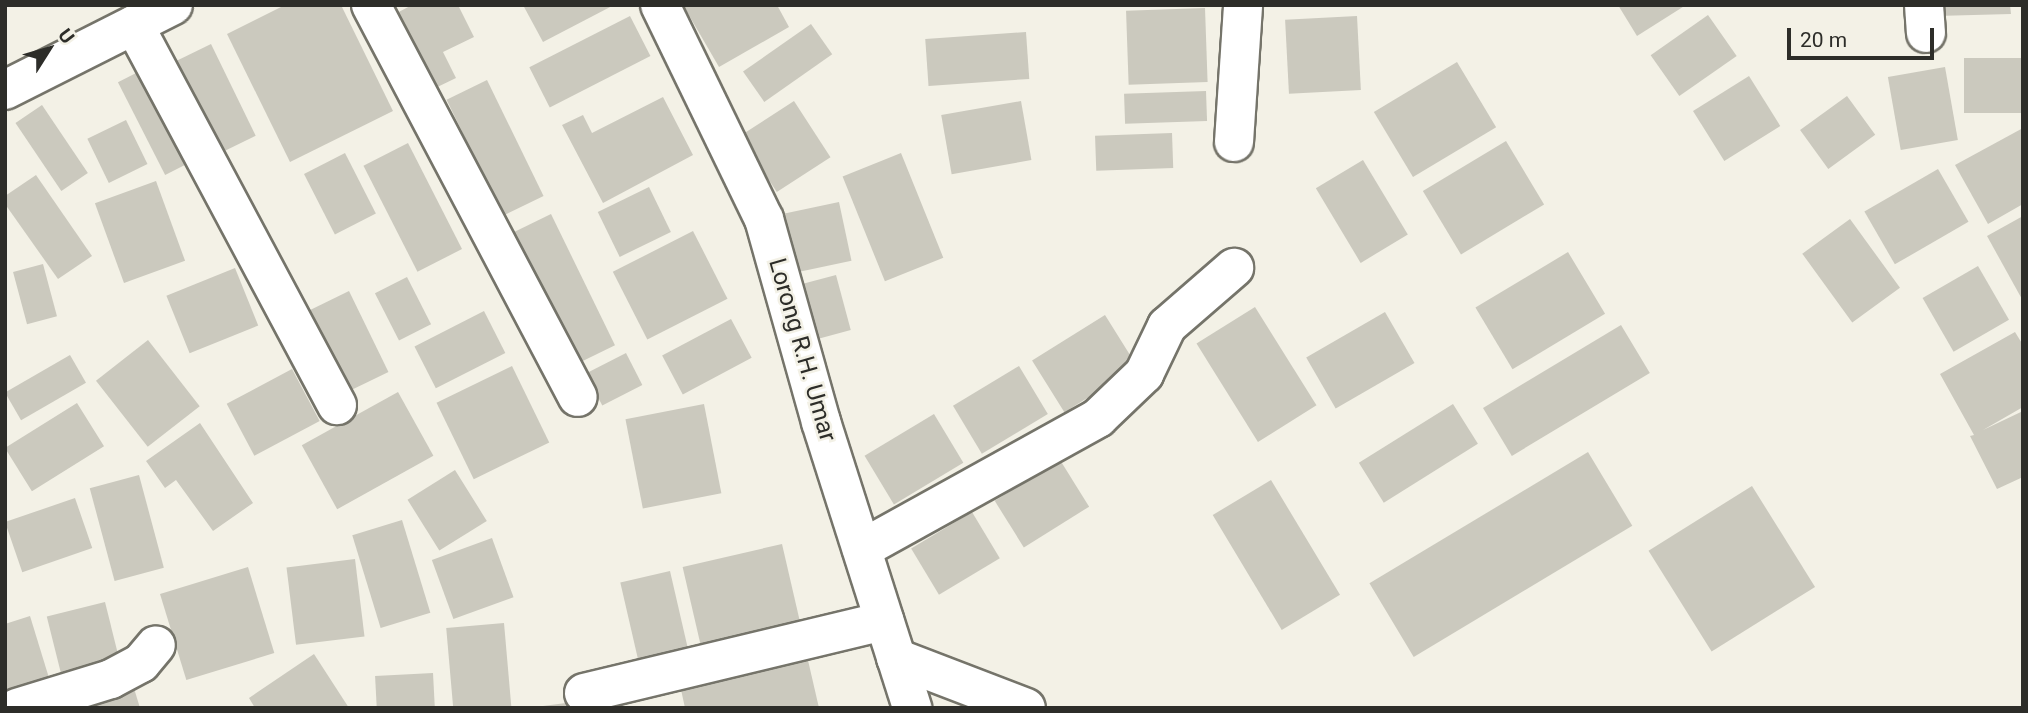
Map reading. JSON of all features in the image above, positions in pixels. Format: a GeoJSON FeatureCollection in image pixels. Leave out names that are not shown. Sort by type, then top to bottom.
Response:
{"type":"FeatureCollection","features":[{"type":"Feature","properties":{"kind":"street"},"geometry":{"type":"LineString","coordinates":[[5,89],[173,5]]}},
{"type":"Feature","properties":{"kind":"street"},"geometry":{"type":"LineString","coordinates":[[370,5],[578,397]]}},
{"type":"Feature","properties":{"kind":"street","name":"Lorong R.H. Umar"},"geometry":{"type":"LineString","coordinates":[[660,5],[764,219],[912,708]]}},
{"type":"Feature","properties":{"kind":"street"},"geometry":{"type":"LineString","coordinates":[[1234,142],[1243,5]]}},
{"type":"Feature","properties":{"kind":"street"},"geometry":{"type":"LineString","coordinates":[[134,26],[337,405]]}},
{"type":"Feature","properties":{"kind":"street"},"geometry":{"type":"LineString","coordinates":[[862,549],[1098,418],[1144,374],[1167,326],[1234,268]]}},
{"type":"Feature","properties":{"kind":"street"},"geometry":{"type":"LineString","coordinates":[[584,692],[884,621]]}},
{"type":"Feature","properties":{"kind":"street"},"geometry":{"type":"LineString","coordinates":[[17,708],[111,679],[141,663],[156,645]]}},
{"type":"Feature","properties":{"kind":"street"},"geometry":{"type":"LineString","coordinates":[[896,658],[1026,708]]}},
{"type":"Feature","properties":{"kind":"building"},"geometry":{"type":"Polygon","coordinates":[[[285,5],[341,5],[393,111],[290,162],[227,34],[285,5]]]}},
{"type":"Feature","properties":{"kind":"building"},"geometry":{"type":"Polygon","coordinates":[[[412,5],[458,5],[474,37],[443,52],[456,78],[427,92],[393,15],[412,5]]]}},
{"type":"Feature","properties":{"kind":"building"},"geometry":{"type":"Polygon","coordinates":[[[523,5],[614,5],[543,42],[523,5]]]}},
{"type":"Feature","properties":{"kind":"building"},"geometry":{"type":"Polygon","coordinates":[[[683,5],[777,5],[789,27],[719,67],[683,5]]]}},
{"type":"Feature","properties":{"kind":"building"},"geometry":{"type":"Polygon","coordinates":[[[1618,5],[1686,5],[1637,36],[1618,5]]]}},
{"type":"Feature","properties":{"kind":"building"},"geometry":{"type":"Polygon","coordinates":[[[1935,5],[2010,5],[2011,14],[1936,16],[1935,5]]]}},
{"type":"Feature","properties":{"kind":"building"},"geometry":{"type":"Polygon","coordinates":[[[1205,8],[1208,82],[1129,85],[1126,11],[1205,8]]]}},
{"type":"Feature","properties":{"kind":"building"},"geometry":{"type":"Polygon","coordinates":[[[1708,15],[1737,56],[1679,96],[1651,55],[1708,15]]]}},
{"type":"Feature","properties":{"kind":"building"},"geometry":{"type":"Polygon","coordinates":[[[630,16],[650,56],[550,107],[529,67],[630,16]]]}},
{"type":"Feature","properties":{"kind":"building"},"geometry":{"type":"Polygon","coordinates":[[[1357,16],[1361,90],[1289,94],[1285,20],[1357,16]]]}},
{"type":"Feature","properties":{"kind":"building"},"geometry":{"type":"Polygon","coordinates":[[[811,24],[832,54],[764,102],[743,72],[811,24]]]}},
{"type":"Feature","properties":{"kind":"building"},"geometry":{"type":"Polygon","coordinates":[[[1026,32],[1029,79],[929,86],[925,39],[1026,32]]]}},
{"type":"Feature","properties":{"kind":"building"},"geometry":{"type":"Polygon","coordinates":[[[211,44],[256,136],[212,157],[167,65],[211,44]]]}},
{"type":"Feature","properties":{"kind":"building"},"geometry":{"type":"Polygon","coordinates":[[[1964,58],[2023,58],[2023,113],[1964,113],[1964,58]]]}},
{"type":"Feature","properties":{"kind":"building"},"geometry":{"type":"Polygon","coordinates":[[[1457,62],[1496,127],[1413,177],[1374,112],[1457,62]]]}},
{"type":"Feature","properties":{"kind":"building"},"geometry":{"type":"Polygon","coordinates":[[[1945,67],[1958,140],[1901,150],[1888,77],[1945,67]]]}},
{"type":"Feature","properties":{"kind":"building"},"geometry":{"type":"Polygon","coordinates":[[[142,70],[189,163],[165,175],[118,82],[142,70]]]}},
{"type":"Feature","properties":{"kind":"building"},"geometry":{"type":"Polygon","coordinates":[[[1749,76],[1780,126],[1724,161],[1693,111],[1749,76]]]}},
{"type":"Feature","properties":{"kind":"building"},"geometry":{"type":"Polygon","coordinates":[[[487,80],[544,196],[503,216],[447,100],[487,80]]]}},
{"type":"Feature","properties":{"kind":"building"},"geometry":{"type":"Polygon","coordinates":[[[1206,91],[1207,121],[1125,124],[1124,94],[1206,91]]]}},
{"type":"Feature","properties":{"kind":"building"},"geometry":{"type":"Polygon","coordinates":[[[1847,96],[1875,135],[1828,169],[1800,130],[1847,96]]]}},
{"type":"Feature","properties":{"kind":"building"},"geometry":{"type":"Polygon","coordinates":[[[663,97],[693,155],[603,203],[562,125],[583,115],[592,133],[663,97]]]}},
{"type":"Feature","properties":{"kind":"building"},"geometry":{"type":"Polygon","coordinates":[[[794,101],[830,157],[777,192],[740,136],[794,101]]]}},
{"type":"Feature","properties":{"kind":"building"},"geometry":{"type":"Polygon","coordinates":[[[1021,101],[1031,160],[952,174],[941,115],[1021,101]]]}},
{"type":"Feature","properties":{"kind":"building"},"geometry":{"type":"Polygon","coordinates":[[[42,105],[88,173],[61,191],[15,123],[42,105]]]}},
{"type":"Feature","properties":{"kind":"building"},"geometry":{"type":"Polygon","coordinates":[[[126,120],[147,164],[109,183],[87,139],[126,120]]]}},
{"type":"Feature","properties":{"kind":"building"},"geometry":{"type":"Polygon","coordinates":[[[2023,128],[2023,204],[1988,224],[1955,165],[2023,128]]]}},
{"type":"Feature","properties":{"kind":"building"},"geometry":{"type":"Polygon","coordinates":[[[1172,133],[1173,168],[1096,171],[1095,136],[1172,133]]]}},
{"type":"Feature","properties":{"kind":"building"},"geometry":{"type":"Polygon","coordinates":[[[1506,141],[1544,204],[1461,254],[1423,191],[1506,141]]]}},
{"type":"Feature","properties":{"kind":"building"},"geometry":{"type":"Polygon","coordinates":[[[408,143],[462,249],[417,272],[363,166],[408,143]]]}},
{"type":"Feature","properties":{"kind":"building"},"geometry":{"type":"Polygon","coordinates":[[[345,153],[376,214],[335,234],[304,174],[345,153]]]}},
{"type":"Feature","properties":{"kind":"building"},"geometry":{"type":"Polygon","coordinates":[[[901,153],[943,258],[885,281],[843,177],[901,153]]]}},
{"type":"Feature","properties":{"kind":"building"},"geometry":{"type":"Polygon","coordinates":[[[1363,160],[1408,235],[1361,263],[1316,188],[1363,160]]]}},
{"type":"Feature","properties":{"kind":"building"},"geometry":{"type":"Polygon","coordinates":[[[1938,169],[1968,222],[1895,264],[1864,212],[1938,169]]]}},
{"type":"Feature","properties":{"kind":"building"},"geometry":{"type":"Polygon","coordinates":[[[36,175],[92,256],[58,279],[5,204],[5,196],[36,175]]]}},
{"type":"Feature","properties":{"kind":"building"},"geometry":{"type":"Polygon","coordinates":[[[156,181],[185,261],[124,283],[95,203],[156,181]]]}},
{"type":"Feature","properties":{"kind":"building"},"geometry":{"type":"Polygon","coordinates":[[[649,187],[671,232],[620,257],[598,212],[649,187]]]}},
{"type":"Feature","properties":{"kind":"building"},"geometry":{"type":"Polygon","coordinates":[[[839,202],[851,261],[795,273],[782,214],[839,202]]]}},
{"type":"Feature","properties":{"kind":"building"},"geometry":{"type":"Polygon","coordinates":[[[551,214],[615,345],[578,363],[514,232],[551,214]]]}},
{"type":"Feature","properties":{"kind":"building"},"geometry":{"type":"Polygon","coordinates":[[[2023,216],[2023,301],[1987,236],[2023,216]]]}},
{"type":"Feature","properties":{"kind":"building"},"geometry":{"type":"Polygon","coordinates":[[[1850,219],[1900,288],[1852,322],[1802,254],[1850,219]]]}},
{"type":"Feature","properties":{"kind":"building"},"geometry":{"type":"Polygon","coordinates":[[[693,231],[728,299],[647,340],[613,272],[693,231]]]}},
{"type":"Feature","properties":{"kind":"building"},"geometry":{"type":"Polygon","coordinates":[[[1568,252],[1605,314],[1513,369],[1475,308],[1568,252]]]}},
{"type":"Feature","properties":{"kind":"building"},"geometry":{"type":"Polygon","coordinates":[[[43,264],[57,316],[27,324],[13,272],[43,264]]]}},
{"type":"Feature","properties":{"kind":"building"},"geometry":{"type":"Polygon","coordinates":[[[1978,266],[2009,320],[1954,352],[1923,298],[1978,266]]]}},
{"type":"Feature","properties":{"kind":"building"},"geometry":{"type":"Polygon","coordinates":[[[235,268],[258,325],[190,353],[166,296],[235,268]]]}},
{"type":"Feature","properties":{"kind":"building"},"geometry":{"type":"Polygon","coordinates":[[[836,275],[851,330],[811,341],[796,286],[836,275]]]}},
{"type":"Feature","properties":{"kind":"building"},"geometry":{"type":"Polygon","coordinates":[[[407,277],[431,324],[399,341],[375,293],[407,277]]]}},
{"type":"Feature","properties":{"kind":"building"},"geometry":{"type":"Polygon","coordinates":[[[349,291],[388,372],[340,396],[300,315],[349,291]]]}},
{"type":"Feature","properties":{"kind":"building"},"geometry":{"type":"Polygon","coordinates":[[[1255,307],[1316,405],[1258,442],[1196,344],[1255,307]]]}},
{"type":"Feature","properties":{"kind":"building"},"geometry":{"type":"Polygon","coordinates":[[[484,311],[505,353],[436,388],[415,346],[484,311]]]}},
{"type":"Feature","properties":{"kind":"building"},"geometry":{"type":"Polygon","coordinates":[[[1385,312],[1414,363],[1336,409],[1306,358],[1385,312]]]}},
{"type":"Feature","properties":{"kind":"building"},"geometry":{"type":"Polygon","coordinates":[[[1105,315],[1137,367],[1064,412],[1032,361],[1105,315]]]}},
{"type":"Feature","properties":{"kind":"building"},"geometry":{"type":"Polygon","coordinates":[[[731,319],[752,358],[683,394],[662,356],[731,319]]]}},
{"type":"Feature","properties":{"kind":"building"},"geometry":{"type":"Polygon","coordinates":[[[1621,325],[1650,373],[1512,456],[1483,408],[1621,325]]]}},
{"type":"Feature","properties":{"kind":"building"},"geometry":{"type":"Polygon","coordinates":[[[2015,332],[2023,345],[2023,407],[1983,430],[2023,411],[2023,477],[1997,489],[1970,436],[1974,435],[1940,374],[2015,332]]]}},
{"type":"Feature","properties":{"kind":"building"},"geometry":{"type":"Polygon","coordinates":[[[148,340],[200,406],[148,447],[96,381],[148,340]]]}},
{"type":"Feature","properties":{"kind":"building"},"geometry":{"type":"Polygon","coordinates":[[[626,353],[642,385],[602,406],[586,373],[626,353]]]}},
{"type":"Feature","properties":{"kind":"building"},"geometry":{"type":"Polygon","coordinates":[[[70,355],[86,383],[21,420],[5,392],[70,355]]]}},
{"type":"Feature","properties":{"kind":"building"},"geometry":{"type":"Polygon","coordinates":[[[512,366],[549,442],[474,479],[437,403],[512,366]]]}},
{"type":"Feature","properties":{"kind":"building"},"geometry":{"type":"Polygon","coordinates":[[[1019,366],[1048,414],[982,454],[953,406],[1019,366]]]}},
{"type":"Feature","properties":{"kind":"building"},"geometry":{"type":"Polygon","coordinates":[[[292,369],[320,421],[254,456],[227,404],[292,369]]]}},
{"type":"Feature","properties":{"kind":"building"},"geometry":{"type":"Polygon","coordinates":[[[398,392],[433,456],[337,509],[302,445],[398,392]]]}},
{"type":"Feature","properties":{"kind":"building"},"geometry":{"type":"Polygon","coordinates":[[[77,403],[104,446],[32,491],[5,448],[77,403]]]}},
{"type":"Feature","properties":{"kind":"building"},"geometry":{"type":"Polygon","coordinates":[[[704,404],[721,493],[643,509],[625,419],[704,404]]]}},
{"type":"Feature","properties":{"kind":"building"},"geometry":{"type":"Polygon","coordinates":[[[1453,404],[1478,444],[1384,503],[1359,463],[1453,404]]]}},
{"type":"Feature","properties":{"kind":"building"},"geometry":{"type":"Polygon","coordinates":[[[934,414],[963,463],[894,505],[865,456],[934,414]]]}},
{"type":"Feature","properties":{"kind":"building"},"geometry":{"type":"Polygon","coordinates":[[[200,423],[253,503],[213,531],[176,480],[165,488],[146,461],[200,423]]]}},
{"type":"Feature","properties":{"kind":"building"},"geometry":{"type":"Polygon","coordinates":[[[1588,452],[1632,526],[1414,657],[1369,583],[1588,452]]]}},
{"type":"Feature","properties":{"kind":"building"},"geometry":{"type":"Polygon","coordinates":[[[1060,460],[1089,507],[1024,547],[995,501],[1060,460]]]}},
{"type":"Feature","properties":{"kind":"building"},"geometry":{"type":"Polygon","coordinates":[[[455,470],[487,521],[439,551],[408,500],[455,470]]]}},
{"type":"Feature","properties":{"kind":"building"},"geometry":{"type":"Polygon","coordinates":[[[139,475],[164,568],[115,581],[90,488],[139,475]]]}},
{"type":"Feature","properties":{"kind":"building"},"geometry":{"type":"Polygon","coordinates":[[[1271,480],[1340,595],[1282,630],[1213,515],[1271,480]]]}},
{"type":"Feature","properties":{"kind":"building"},"geometry":{"type":"Polygon","coordinates":[[[1752,486],[1815,587],[1712,652],[1649,551],[1752,486]]]}},
{"type":"Feature","properties":{"kind":"building"},"geometry":{"type":"Polygon","coordinates":[[[75,498],[92,548],[22,572],[5,522],[75,498]]]}},
{"type":"Feature","properties":{"kind":"building"},"geometry":{"type":"Polygon","coordinates":[[[972,512],[1000,558],[939,595],[911,549],[972,512]]]}},
{"type":"Feature","properties":{"kind":"building"},"geometry":{"type":"Polygon","coordinates":[[[402,520],[430,613],[381,628],[352,535],[402,520]]]}},
{"type":"Feature","properties":{"kind":"building"},"geometry":{"type":"Polygon","coordinates":[[[492,538],[514,597],[453,619],[432,560],[492,538]]]}},
{"type":"Feature","properties":{"kind":"building"},"geometry":{"type":"Polygon","coordinates":[[[782,544],[801,628],[702,651],[683,567],[782,544]]]}},
{"type":"Feature","properties":{"kind":"building"},"geometry":{"type":"Polygon","coordinates":[[[355,559],[365,636],[296,645],[287,567],[355,559]]]}},
{"type":"Feature","properties":{"kind":"building"},"geometry":{"type":"Polygon","coordinates":[[[248,567],[274,653],[186,680],[160,594],[248,567]]]}},
{"type":"Feature","properties":{"kind":"building"},"geometry":{"type":"Polygon","coordinates":[[[670,571],[690,659],[641,670],[620,582],[670,571]]]}},
{"type":"Feature","properties":{"kind":"building"},"geometry":{"type":"Polygon","coordinates":[[[105,602],[120,662],[62,677],[47,617],[105,602]]]}},
{"type":"Feature","properties":{"kind":"building"},"geometry":{"type":"Polygon","coordinates":[[[30,616],[53,691],[5,704],[5,624],[30,616]]]}},
{"type":"Feature","properties":{"kind":"building"},"geometry":{"type":"Polygon","coordinates":[[[504,623],[511,708],[453,708],[446,628],[504,623]]]}},
{"type":"Feature","properties":{"kind":"building"},"geometry":{"type":"Polygon","coordinates":[[[314,654],[349,708],[255,708],[249,698],[314,654]]]}},
{"type":"Feature","properties":{"kind":"building"},"geometry":{"type":"Polygon","coordinates":[[[807,656],[819,708],[685,708],[680,685],[807,656]]]}},
{"type":"Feature","properties":{"kind":"building"},"geometry":{"type":"Polygon","coordinates":[[[433,673],[435,708],[377,708],[375,676],[433,673]]]}},
{"type":"Feature","properties":{"kind":"building"},"geometry":{"type":"Polygon","coordinates":[[[133,685],[140,708],[84,708],[82,699],[133,685]]]}},
{"type":"Feature","properties":{"kind":"building"},"geometry":{"type":"Polygon","coordinates":[[[589,700],[590,708],[543,708],[543,706],[589,700]]]}}]}
